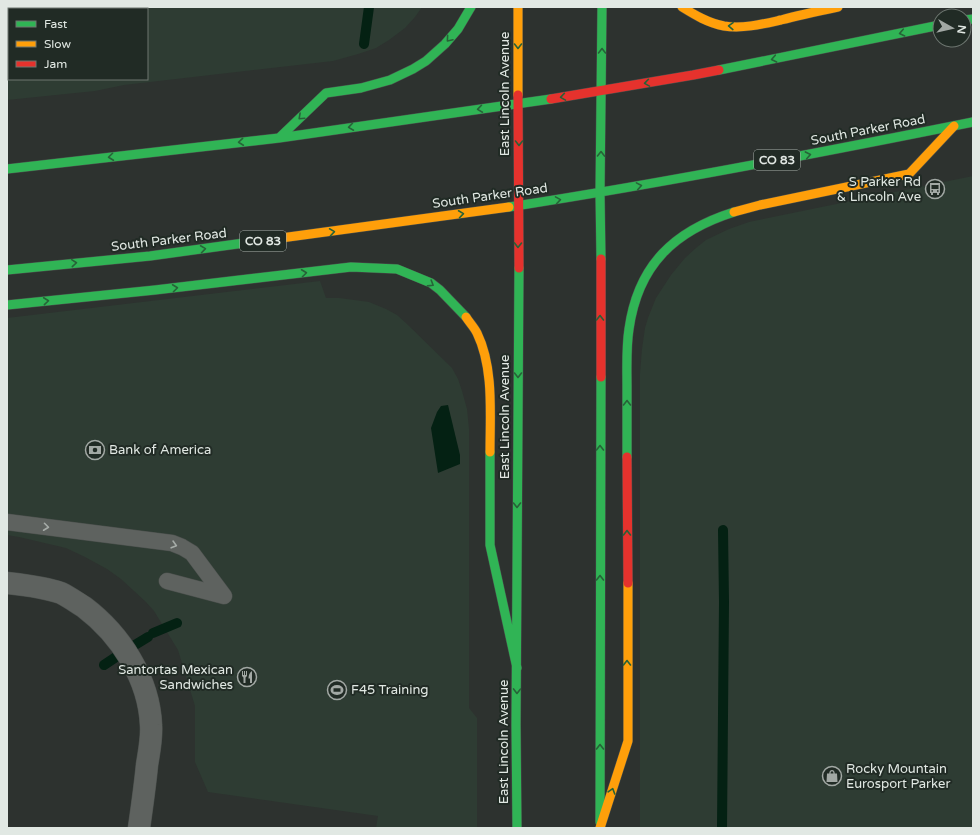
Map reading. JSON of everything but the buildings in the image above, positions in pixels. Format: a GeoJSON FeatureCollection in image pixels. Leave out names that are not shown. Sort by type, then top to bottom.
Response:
{"type":"FeatureCollection","features":[{"type":"Feature","properties":{"kind":"main road"},"geometry":{"type":"LineString","coordinates":[[279,138],[326,94],[369,86],[390,80],[426,61],[445,44],[458,29],[471,7]]}},
{"type":"Feature","properties":{"kind":"main road","name":"East Lincoln Avenue"},"geometry":{"type":"LineString","coordinates":[[517,828],[516,732],[519,206],[518,7]]}},
{"type":"Feature","properties":{"kind":"main road"},"geometry":{"type":"LineString","coordinates":[[600,828],[600,193],[602,7]]}},
{"type":"Feature","properties":{"kind":"main road"},"geometry":{"type":"LineString","coordinates":[[682,7],[715,24],[737,26],[761,24],[838,7]]}},
{"type":"Feature","properties":{"kind":"main road"},"geometry":{"type":"LineString","coordinates":[[7,169],[279,138],[518,104],[693,75],[932,27]]}},
{"type":"Feature","properties":{"kind":"main road","name":"South Parker Road"},"geometry":{"type":"LineString","coordinates":[[7,270],[150,256],[519,206],[600,193],[836,150],[973,122]]}},
{"type":"Feature","properties":{"kind":"main road"},"geometry":{"type":"LineString","coordinates":[[600,828],[628,741],[628,350],[630,323],[633,308],[641,285],[655,262],[669,246],[679,237],[700,225],[736,211],[760,205],[909,174],[954,126]]}},
{"type":"Feature","properties":{"kind":"main road"},"geometry":{"type":"LineString","coordinates":[[7,305],[155,290],[351,267],[397,270],[431,283],[440,290],[464,315],[476,331],[486,358],[489,375],[490,414],[490,545],[517,668]]}},
{"type":"Feature","properties":{"kind":"street"},"geometry":{"type":"LineString","coordinates":[[7,582],[49,590],[60,593],[72,599],[93,614],[116,638],[134,666],[143,684],[152,727],[139,828]]}},
{"type":"Feature","properties":{"kind":"lane"},"geometry":{"type":"LineString","coordinates":[[7,522],[172,543],[192,553],[224,596],[167,581]]}},
{"type":"Feature","properties":{"kind":"shaded area"},"geometry":{"type":"Polygon","coordinates":[[[7,7],[422,7],[405,28],[376,48],[333,61],[124,85],[95,91],[7,100],[7,7]]]}},
{"type":"Feature","properties":{"kind":"shaded area"},"geometry":{"type":"Polygon","coordinates":[[[973,176],[973,828],[640,828],[640,374],[645,328],[656,298],[671,275],[685,258],[706,240],[729,229],[749,222],[973,176]]]}},
{"type":"Feature","properties":{"kind":"shaded area"},"geometry":{"type":"Polygon","coordinates":[[[320,281],[326,298],[339,298],[369,302],[397,315],[452,368],[462,391],[467,409],[469,429],[469,708],[477,718],[477,828],[376,828],[378,816],[208,792],[195,762],[195,706],[178,650],[154,611],[121,579],[107,569],[85,557],[66,548],[7,535],[7,318],[320,281]]]}},
{"type":"Feature","properties":{"kind":"shaded area"},"geometry":{"type":"Polygon","coordinates":[[[448,405],[460,455],[460,464],[438,473],[431,428],[441,406],[448,405]]]}},
{"type":"Feature","properties":{"kind":"waterway"},"geometry":{"type":"LineString","coordinates":[[364,44],[369,7]]}},
{"type":"Feature","properties":{"kind":"waterway"},"geometry":{"type":"LineString","coordinates":[[722,828],[724,602],[723,530]]}},
{"type":"Feature","properties":{"kind":"waterway"},"geometry":{"type":"LineString","coordinates":[[153,633],[177,623]]}},
{"type":"Feature","properties":{"kind":"waterway"},"geometry":{"type":"LineString","coordinates":[[104,665],[148,637]]}},
{"type":"Feature","properties":{"kind":"traffic: fast"},"geometry":{"type":"LineString","coordinates":[[279,138],[326,93],[361,88],[390,80],[426,61],[445,44],[458,29],[471,7]]}},
{"type":"Feature","properties":{"kind":"traffic: fast"},"geometry":{"type":"LineString","coordinates":[[601,259],[600,193],[602,7]]}},
{"type":"Feature","properties":{"kind":"traffic: fast"},"geometry":{"type":"LineString","coordinates":[[719,70],[932,27]]}},
{"type":"Feature","properties":{"kind":"traffic: fast"},"geometry":{"type":"LineString","coordinates":[[7,169],[279,138],[551,99]]}},
{"type":"Feature","properties":{"kind":"traffic: fast"},"geometry":{"type":"LineString","coordinates":[[509,207],[742,167],[973,122]]}},
{"type":"Feature","properties":{"kind":"traffic: fast"},"geometry":{"type":"LineString","coordinates":[[627,457],[627,343],[634,306],[641,286],[650,269],[662,254],[677,240],[694,229],[734,212]]}},
{"type":"Feature","properties":{"kind":"traffic: fast"},"geometry":{"type":"LineString","coordinates":[[7,270],[150,256],[259,241]]}},
{"type":"Feature","properties":{"kind":"traffic: fast"},"geometry":{"type":"LineString","coordinates":[[7,305],[155,290],[351,267],[397,269],[431,283],[440,290],[466,317]]}},
{"type":"Feature","properties":{"kind":"traffic: fast"},"geometry":{"type":"LineString","coordinates":[[517,828],[516,725],[519,268]]}},
{"type":"Feature","properties":{"kind":"traffic: fast"},"geometry":{"type":"LineString","coordinates":[[600,822],[601,377]]}},
{"type":"Feature","properties":{"kind":"traffic: fast"},"geometry":{"type":"LineString","coordinates":[[490,452],[490,545],[517,668]]}},
{"type":"Feature","properties":{"kind":"traffic: slow"},"geometry":{"type":"LineString","coordinates":[[518,7],[518,95]]}},
{"type":"Feature","properties":{"kind":"traffic: slow"},"geometry":{"type":"LineString","coordinates":[[682,7],[707,21],[731,27],[753,26],[838,7]]}},
{"type":"Feature","properties":{"kind":"traffic: slow"},"geometry":{"type":"LineString","coordinates":[[734,212],[760,205],[909,174],[954,126]]}},
{"type":"Feature","properties":{"kind":"traffic: slow"},"geometry":{"type":"LineString","coordinates":[[259,241],[509,207]]}},
{"type":"Feature","properties":{"kind":"traffic: slow"},"geometry":{"type":"LineString","coordinates":[[466,317],[477,333],[489,376],[490,452]]}},
{"type":"Feature","properties":{"kind":"traffic: slow"},"geometry":{"type":"LineString","coordinates":[[600,828],[628,741],[628,583]]}},
{"type":"Feature","properties":{"kind":"traffic: jam"},"geometry":{"type":"LineString","coordinates":[[551,99],[719,70]]}},
{"type":"Feature","properties":{"kind":"traffic: jam"},"geometry":{"type":"LineString","coordinates":[[518,95],[519,268]]}},
{"type":"Feature","properties":{"kind":"traffic: jam"},"geometry":{"type":"LineString","coordinates":[[601,259],[601,377]]}},
{"type":"Feature","properties":{"kind":"traffic: jam"},"geometry":{"type":"LineString","coordinates":[[627,457],[628,583]]}},
{"type":"Feature","properties":{"kind":"place","name":"S Parker Rd & Lincoln Ave"},"geometry":{"type":"Point","coordinates":[935,189]}},
{"type":"Feature","properties":{"kind":"place","name":"Bank of America"},"geometry":{"type":"Point","coordinates":[95,450]}},
{"type":"Feature","properties":{"kind":"place","name":"Santortas Mexican Sandwiches"},"geometry":{"type":"Point","coordinates":[247,677]}},
{"type":"Feature","properties":{"kind":"place","name":"F45 Training"},"geometry":{"type":"Point","coordinates":[337,690]}},
{"type":"Feature","properties":{"kind":"place","name":"Rocky Mountain Eurosport Parker"},"geometry":{"type":"Point","coordinates":[832,776]}}]}
